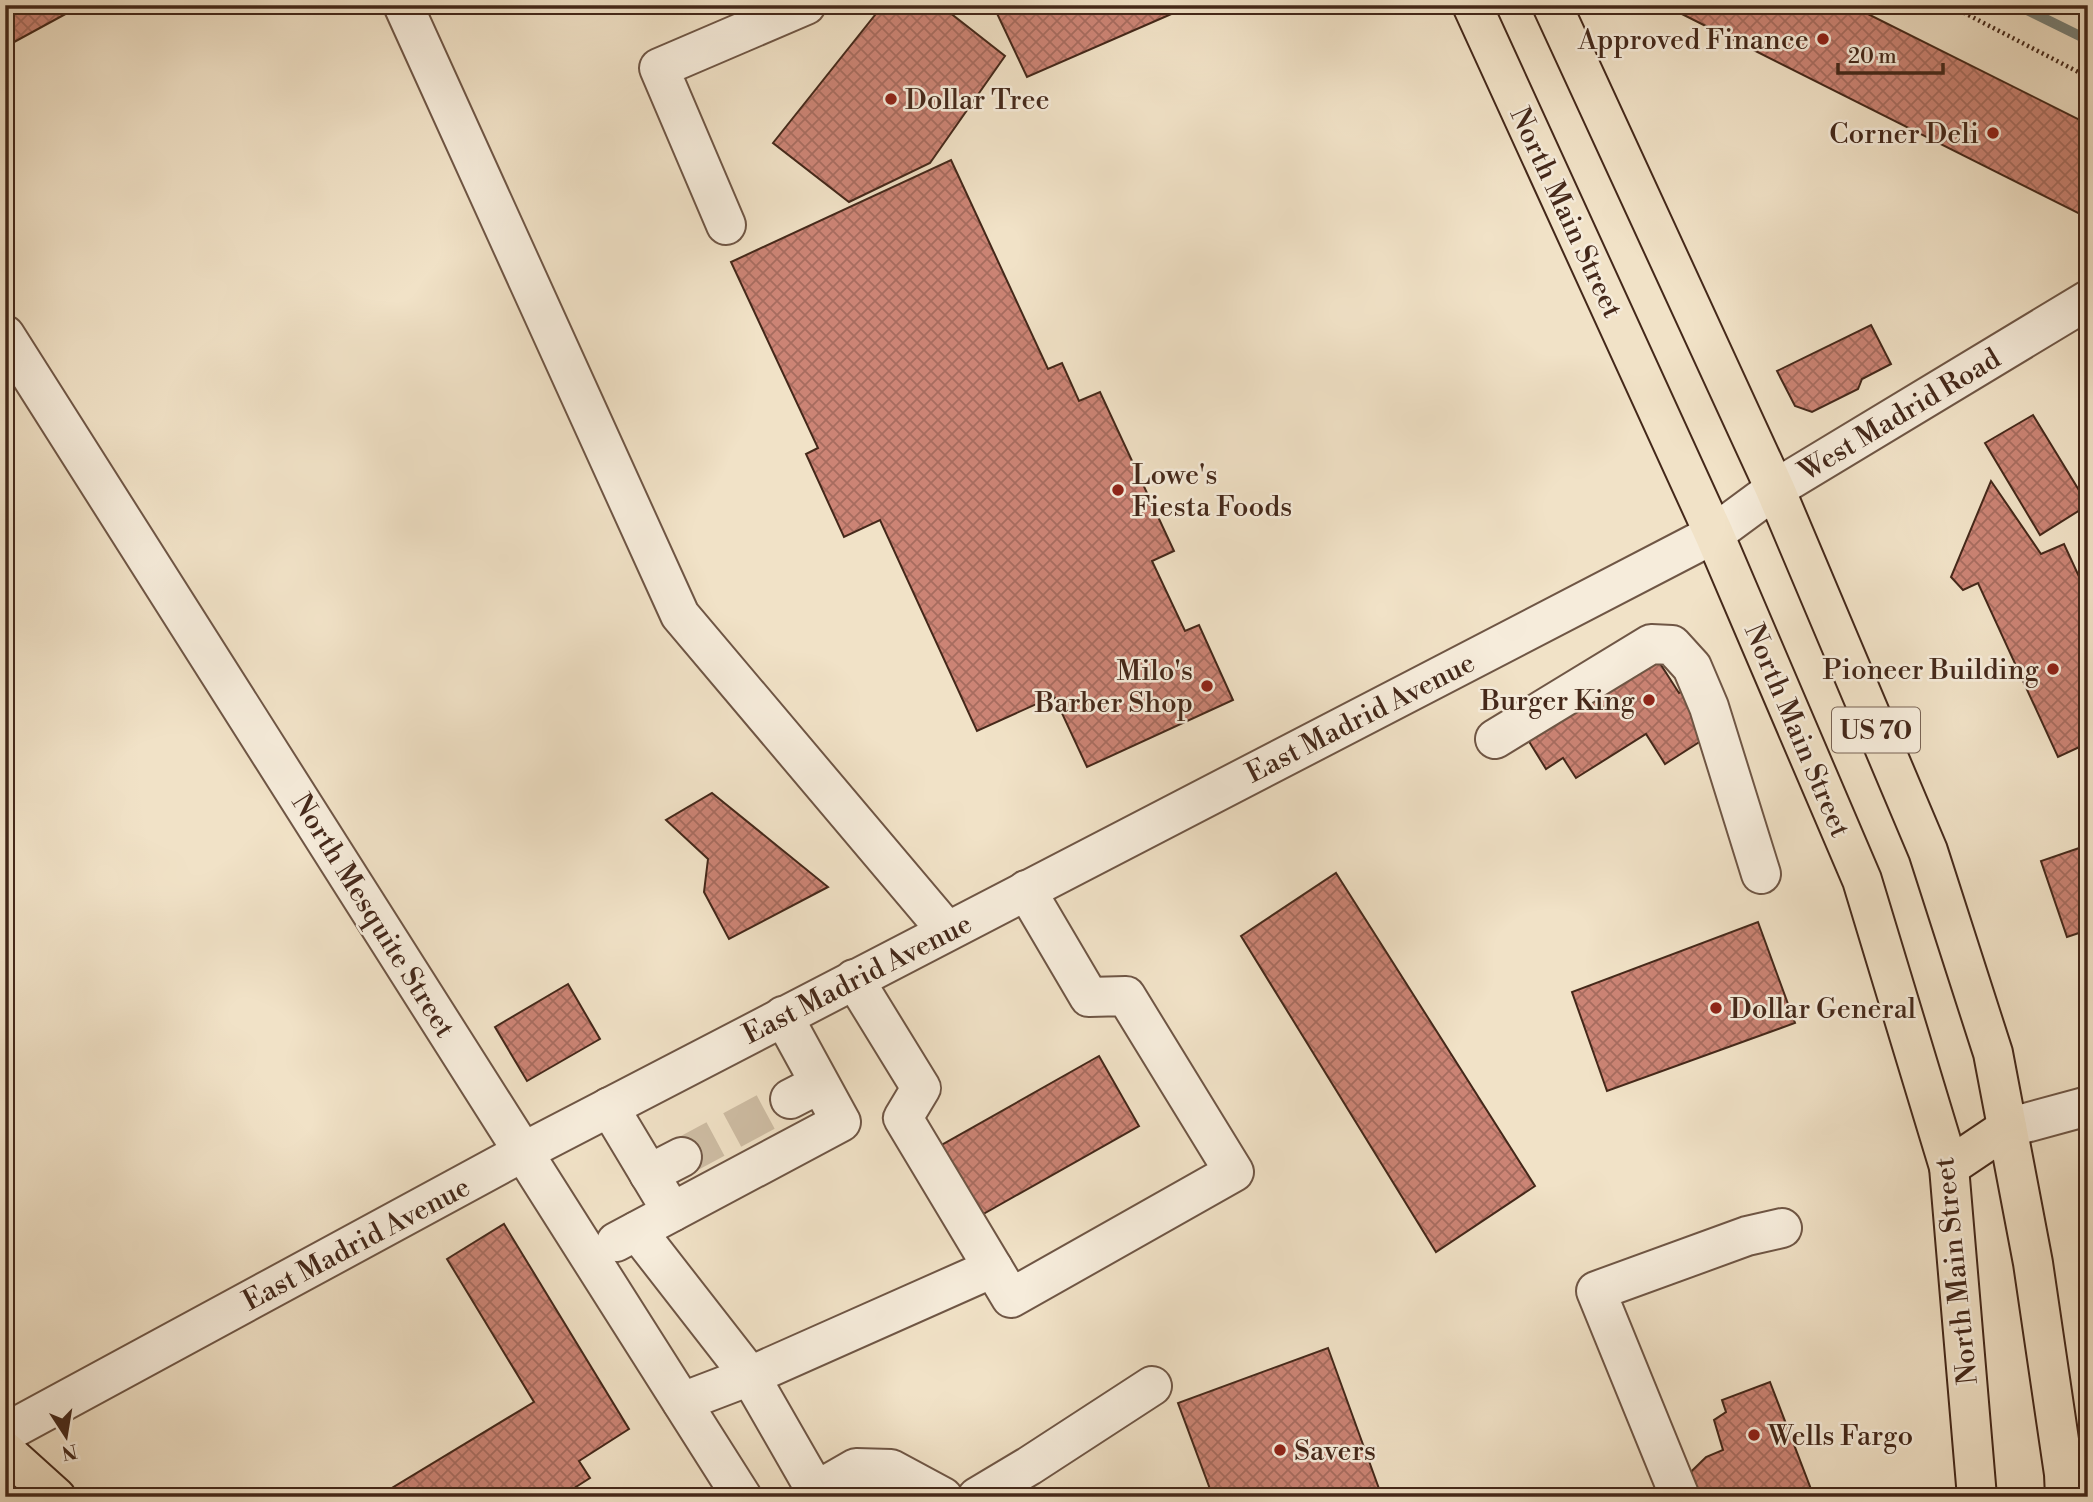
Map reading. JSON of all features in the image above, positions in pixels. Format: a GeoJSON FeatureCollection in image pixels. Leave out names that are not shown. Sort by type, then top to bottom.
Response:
{"type":"FeatureCollection","features":[{"type":"Feature","properties":{"kind":"main road","name":"North Main Street"},"geometry":{"type":"LineString","coordinates":[[1472,5],[1714,534],[1862,880],[1949,1167],[1977,1497]]}},
{"type":"Feature","properties":{"kind":"main road","name":"US 70"},"geometry":{"type":"LineString","coordinates":[[1552,5],[1775,489],[1928,851],[1993,1053],[2033,1263],[2064,1474],[2065,1497]]}},
{"type":"Feature","properties":{"kind":"main road"},"geometry":{"type":"LineString","coordinates":[[1949,1167],[2007,1128]]}},
{"type":"Feature","properties":{"kind":"main road"},"geometry":{"type":"LineString","coordinates":[[5,1451],[56,1497]]}},
{"type":"Feature","properties":{"kind":"street"},"geometry":{"type":"LineString","coordinates":[[403,5],[680,615],[947,931]]}},
{"type":"Feature","properties":{"kind":"street"},"geometry":{"type":"LineString","coordinates":[[726,225],[659,68],[806,5]]}},
{"type":"Feature","properties":{"kind":"street","name":"West Madrid Road"},"geometry":{"type":"LineString","coordinates":[[1714,534],[1775,489],[2088,300]]}},
{"type":"Feature","properties":{"kind":"street","name":"North Mesquite Street"},"geometry":{"type":"LineString","coordinates":[[5,335],[742,1497]]}},
{"type":"Feature","properties":{"kind":"street","name":"East Madrid Avenue"},"geometry":{"type":"LineString","coordinates":[[5,1433],[608,1107],[1714,534]]}},
{"type":"Feature","properties":{"kind":"street"},"geometry":{"type":"LineString","coordinates":[[1495,740],[1651,644],[1672,645],[1692,667],[1709,707],[1761,874]]}},
{"type":"Feature","properties":{"kind":"street"},"geometry":{"type":"LineString","coordinates":[[855,979],[921,1088],[903,1118],[1011,1298],[1234,1172],[1126,996],[1089,997],[1026,890]]}},
{"type":"Feature","properties":{"kind":"street"},"geometry":{"type":"LineString","coordinates":[[590,1255],[841,1122],[805,1092],[783,1016]]}},
{"type":"Feature","properties":{"kind":"street"},"geometry":{"type":"LineString","coordinates":[[2007,1128],[2088,1106]]}},
{"type":"Feature","properties":{"kind":"street"},"geometry":{"type":"LineString","coordinates":[[608,1107],[665,1166],[672,1212]]}},
{"type":"Feature","properties":{"kind":"street"},"geometry":{"type":"LineString","coordinates":[[1680,1497],[1596,1291],[1747,1236],[1782,1228]]}},
{"type":"Feature","properties":{"kind":"street"},"geometry":{"type":"LineString","coordinates":[[637,1231],[750,1376],[818,1494],[856,1468],[891,1469],[943,1497]]}},
{"type":"Feature","properties":{"kind":"street"},"geometry":{"type":"LineString","coordinates":[[682,1402],[750,1376],[993,1268]]}},
{"type":"Feature","properties":{"kind":"street"},"geometry":{"type":"LineString","coordinates":[[977,1497],[1152,1386]]}},
{"type":"Feature","properties":{"kind":"path"},"geometry":{"type":"LineString","coordinates":[[1949,5],[2088,77]]}},
{"type":"Feature","properties":{"kind":"building"},"geometry":{"type":"Polygon","coordinates":[[[5,5],[82,5],[5,47],[5,5]]]}},
{"type":"Feature","properties":{"kind":"building","name":"Dollar Tree"},"geometry":{"type":"Polygon","coordinates":[[[883,5],[940,5],[1005,56],[930,163],[849,202],[773,143],[883,5]]]}},
{"type":"Feature","properties":{"kind":"building"},"geometry":{"type":"Polygon","coordinates":[[[993,5],[1192,5],[1027,77],[993,5]]]}},
{"type":"Feature","properties":{"kind":"building"},"geometry":{"type":"Polygon","coordinates":[[[1664,5],[1850,5],[2088,124],[2088,208],[2084,216],[1664,5]]]}},
{"type":"Feature","properties":{"kind":"building"},"geometry":{"type":"Polygon","coordinates":[[[951,160],[1048,369],[1062,363],[1079,401],[1100,392],[1174,551],[1152,561],[1185,631],[1199,625],[1233,700],[1087,767],[1054,696],[977,731],[880,520],[844,537],[806,454],[818,448],[731,262],[951,160]]]}},
{"type":"Feature","properties":{"kind":"building"},"geometry":{"type":"Polygon","coordinates":[[[1871,325],[1891,364],[1862,379],[1858,389],[1812,412],[1795,406],[1777,371],[1871,325]]]}},
{"type":"Feature","properties":{"kind":"building"},"geometry":{"type":"Polygon","coordinates":[[[2033,415],[2088,505],[2040,535],[1985,443],[2033,415]]]}},
{"type":"Feature","properties":{"kind":"building","name":"Pioneer Building"},"geometry":{"type":"Polygon","coordinates":[[[1991,481],[2041,554],[2064,544],[2088,596],[2088,743],[2058,757],[1978,583],[1963,590],[1951,577],[1991,481]]]}},
{"type":"Feature","properties":{"kind":"building"},"geometry":{"type":"Polygon","coordinates":[[[1654,654],[1679,693],[1687,689],[1715,732],[1665,764],[1646,734],[1576,778],[1563,758],[1546,769],[1525,735],[1654,654]]]}},
{"type":"Feature","properties":{"kind":"building"},"geometry":{"type":"Polygon","coordinates":[[[712,793],[828,887],[729,939],[704,892],[708,859],[666,820],[712,793]]]}},
{"type":"Feature","properties":{"kind":"building"},"geometry":{"type":"Polygon","coordinates":[[[2088,845],[2088,930],[2067,937],[2041,861],[2088,845]]]}},
{"type":"Feature","properties":{"kind":"building"},"geometry":{"type":"Polygon","coordinates":[[[1336,873],[1535,1186],[1436,1252],[1241,936],[1336,873]]]}},
{"type":"Feature","properties":{"kind":"building"},"geometry":{"type":"Polygon","coordinates":[[[1758,922],[1795,1023],[1607,1091],[1572,992],[1758,922]]]}},
{"type":"Feature","properties":{"kind":"building"},"geometry":{"type":"Polygon","coordinates":[[[568,984],[600,1039],[527,1081],[495,1027],[568,984]]]}},
{"type":"Feature","properties":{"kind":"building"},"geometry":{"type":"Polygon","coordinates":[[[1099,1056],[1139,1126],[971,1221],[931,1151],[1099,1056]]]}},
{"type":"Feature","properties":{"kind":"building"},"geometry":{"type":"Polygon","coordinates":[[[504,1224],[629,1429],[579,1461],[590,1478],[560,1497],[377,1497],[534,1402],[447,1259],[504,1224]]]}},
{"type":"Feature","properties":{"kind":"building","name":"Savers"},"geometry":{"type":"Polygon","coordinates":[[[1328,1348],[1382,1497],[1213,1497],[1178,1403],[1328,1348]]]}},
{"type":"Feature","properties":{"kind":"building","name":"Wells Fargo"},"geometry":{"type":"Polygon","coordinates":[[[1770,1382],[1814,1497],[1665,1497],[1706,1457],[1723,1450],[1714,1420],[1726,1412],[1722,1400],[1770,1382]]]}},
{"type":"Feature","properties":{"kind":"waterway"},"geometry":{"type":"LineString","coordinates":[[2017,5],[2088,40]]}},
{"type":"Feature","properties":{"kind":"tunnel"},"geometry":{"type":"LineString","coordinates":[[682,1157],[790,1099]]}},
{"type":"Feature","properties":{"kind":"place","name":"Approved Finance"},"geometry":{"type":"Point","coordinates":[1823,39]}},
{"type":"Feature","properties":{"kind":"place","name":"Dollar Tree"},"geometry":{"type":"Point","coordinates":[891,99]}},
{"type":"Feature","properties":{"kind":"place","name":"Corner Deli"},"geometry":{"type":"Point","coordinates":[1993,133]}},
{"type":"Feature","properties":{"kind":"place","name":"Lowe's Fiesta Foods"},"geometry":{"type":"Point","coordinates":[1118,490]}},
{"type":"Feature","properties":{"kind":"place","name":"Pioneer Building"},"geometry":{"type":"Point","coordinates":[2053,669]}},
{"type":"Feature","properties":{"kind":"place","name":"Milo's Barber Shop"},"geometry":{"type":"Point","coordinates":[1207,686]}},
{"type":"Feature","properties":{"kind":"place","name":"Burger King"},"geometry":{"type":"Point","coordinates":[1649,700]}},
{"type":"Feature","properties":{"kind":"place","name":"Dollar General"},"geometry":{"type":"Point","coordinates":[1716,1008]}},
{"type":"Feature","properties":{"kind":"place","name":"Wells Fargo"},"geometry":{"type":"Point","coordinates":[1754,1435]}},
{"type":"Feature","properties":{"kind":"place","name":"Savers"},"geometry":{"type":"Point","coordinates":[1280,1450]}}]}
